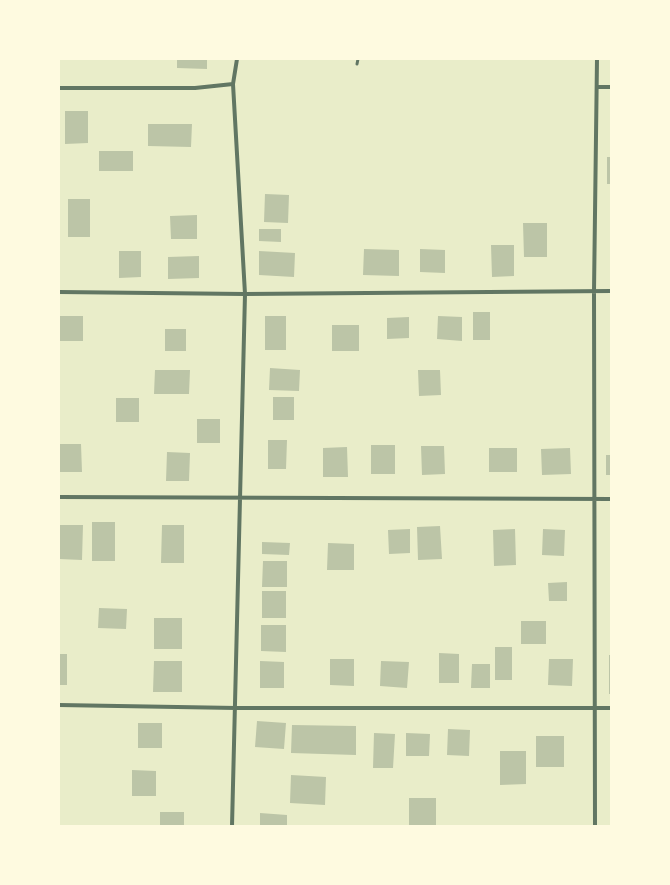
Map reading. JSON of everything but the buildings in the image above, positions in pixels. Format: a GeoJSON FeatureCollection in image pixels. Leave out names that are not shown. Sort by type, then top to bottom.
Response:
{"type":"FeatureCollection","features":[{"type":"Feature","properties":{"kind":"street"},"geometry":{"type":"LineString","coordinates":[[232,826],[245,294],[232,84],[237,59]]}},
{"type":"Feature","properties":{"kind":"street"},"geometry":{"type":"LineString","coordinates":[[595,826],[594,291],[598,87],[597,59]]}},
{"type":"Feature","properties":{"kind":"street"},"geometry":{"type":"LineString","coordinates":[[59,88],[195,88],[232,84]]}},
{"type":"Feature","properties":{"kind":"street"},"geometry":{"type":"LineString","coordinates":[[598,87],[611,87]]}},
{"type":"Feature","properties":{"kind":"street"},"geometry":{"type":"LineString","coordinates":[[59,292],[245,294],[611,291]]}},
{"type":"Feature","properties":{"kind":"street"},"geometry":{"type":"LineString","coordinates":[[59,496],[241,498],[611,498]]}},
{"type":"Feature","properties":{"kind":"street"},"geometry":{"type":"LineString","coordinates":[[59,705],[236,708],[611,708]]}},
{"type":"Feature","properties":{"kind":"lane"},"geometry":{"type":"LineString","coordinates":[[357,64],[358,59]]}}]}
